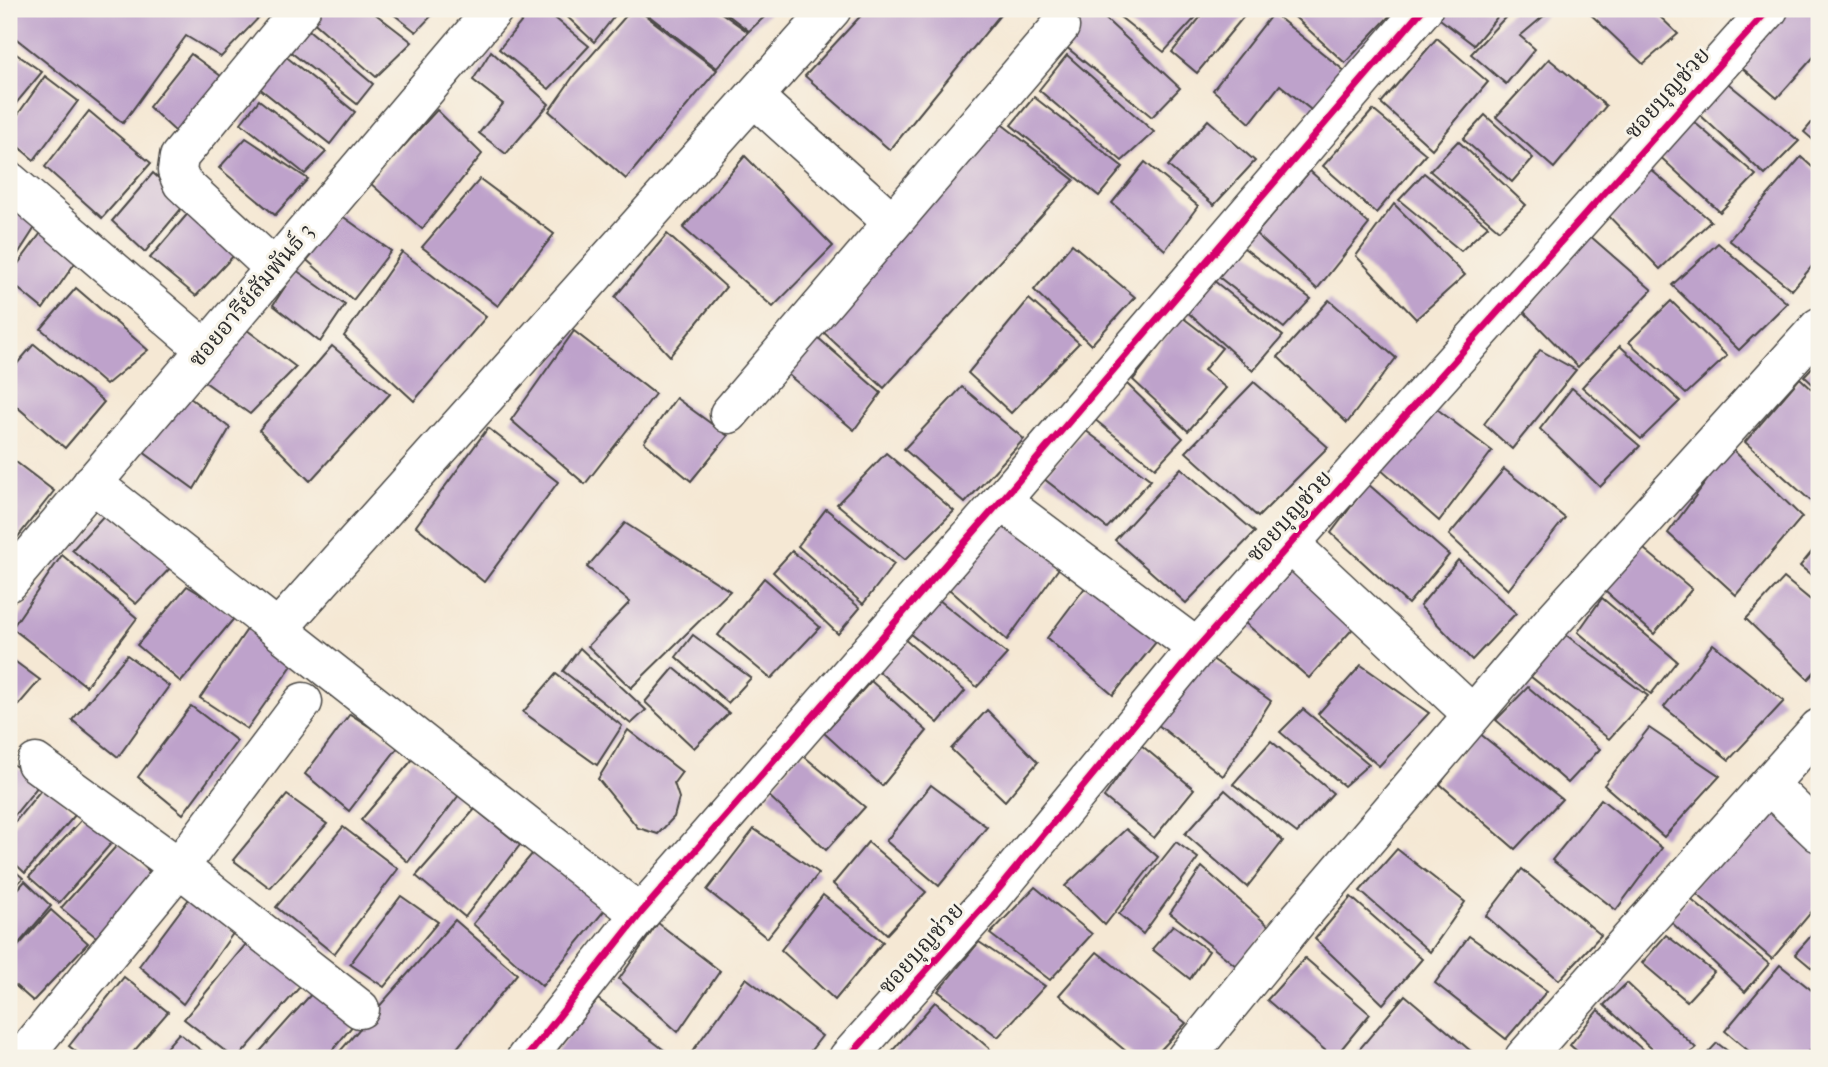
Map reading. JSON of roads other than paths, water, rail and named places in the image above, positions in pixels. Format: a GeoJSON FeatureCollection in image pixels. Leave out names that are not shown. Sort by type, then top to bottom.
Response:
{"type":"FeatureCollection","features":[{"type":"Feature","properties":{"kind":"street"},"geometry":{"type":"LineString","coordinates":[[274,268],[182,183],[178,164],[179,157],[301,9]]}},
{"type":"Feature","properties":{"kind":"street","name":"ซอยอารีย์สัมพันธ์ 3"},"geometry":{"type":"LineString","coordinates":[[9,582],[494,9]]}},
{"type":"Feature","properties":{"kind":"street"},"geometry":{"type":"LineString","coordinates":[[278,628],[832,9]]}},
{"type":"Feature","properties":{"kind":"street"},"geometry":{"type":"LineString","coordinates":[[526,1058],[640,914],[1001,500],[1423,9]]}},
{"type":"Feature","properties":{"kind":"street","name":"ซอยบุญช่วย"},"geometry":{"type":"LineString","coordinates":[[848,1058],[992,897],[1197,648],[1769,9]]}},
{"type":"Feature","properties":{"kind":"street"},"geometry":{"type":"LineString","coordinates":[[729,414],[891,221],[1060,27]]}},
{"type":"Feature","properties":{"kind":"street"},"geometry":{"type":"LineString","coordinates":[[754,97],[891,221]]}},
{"type":"Feature","properties":{"kind":"street"},"geometry":{"type":"LineString","coordinates":[[9,181],[205,349]]}},
{"type":"Feature","properties":{"kind":"street"},"geometry":{"type":"LineString","coordinates":[[1186,1058],[1297,921],[1472,714],[1819,327]]}},
{"type":"Feature","properties":{"kind":"street"},"geometry":{"type":"LineString","coordinates":[[92,484],[640,914]]}},
{"type":"Feature","properties":{"kind":"street"},"geometry":{"type":"LineString","coordinates":[[1001,500],[1197,648]]}},
{"type":"Feature","properties":{"kind":"street"},"geometry":{"type":"LineString","coordinates":[[1290,544],[1472,714]]}},
{"type":"Feature","properties":{"kind":"street"},"geometry":{"type":"LineString","coordinates":[[22,1058],[179,867],[303,702]]}},
{"type":"Feature","properties":{"kind":"street"},"geometry":{"type":"LineString","coordinates":[[1524,1058],[1819,728]]}},
{"type":"Feature","properties":{"kind":"street"},"geometry":{"type":"LineString","coordinates":[[36,763],[179,867],[360,1009]]}},
{"type":"Feature","properties":{"kind":"street"},"geometry":{"type":"LineString","coordinates":[[1769,785],[1819,833]]}},
{"type":"Feature","properties":{"kind":"street"},"geometry":{"type":"LineString","coordinates":[[9,1054],[14,1058]]}}]}
